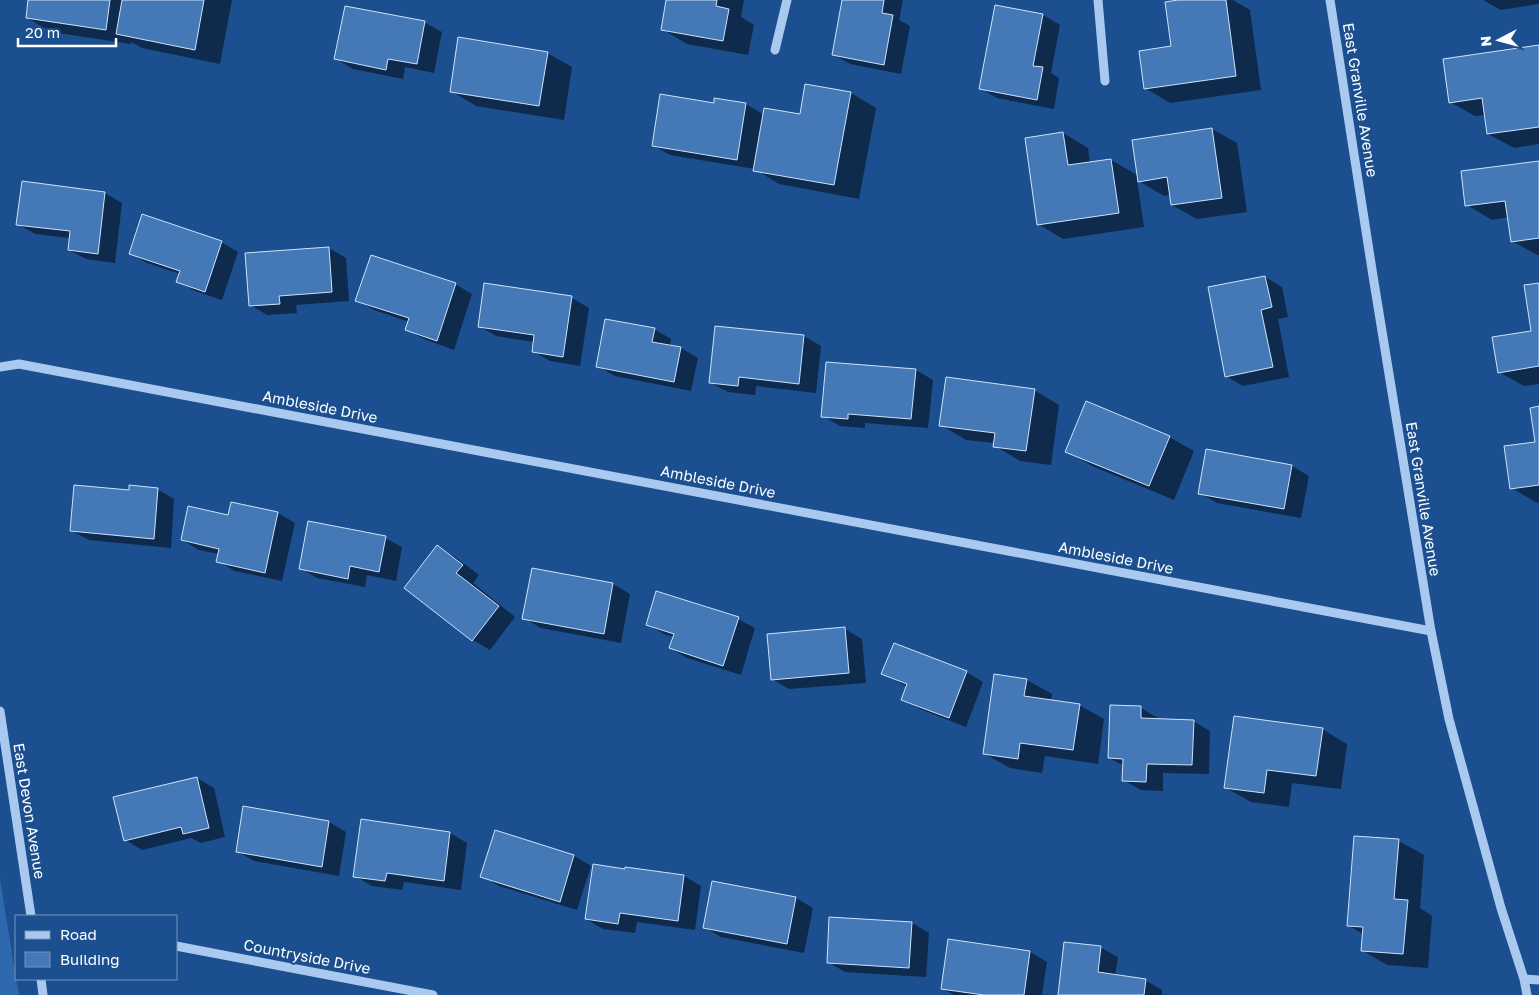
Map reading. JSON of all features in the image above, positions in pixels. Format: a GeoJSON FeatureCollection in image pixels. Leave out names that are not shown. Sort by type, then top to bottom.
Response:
{"type":"FeatureCollection","features":[{"type":"Feature","properties":{"kind":"street"},"geometry":{"type":"LineString","coordinates":[[775,50],[787,0]]}},
{"type":"Feature","properties":{"kind":"street"},"geometry":{"type":"LineString","coordinates":[[1098,0],[1105,81]]}},
{"type":"Feature","properties":{"kind":"street","name":"East Granville Avenue"},"geometry":{"type":"LineString","coordinates":[[1330,0],[1372,276],[1431,631],[1452,729],[1527,995]]}},
{"type":"Feature","properties":{"kind":"street","name":"Ambleside Drive"},"geometry":{"type":"LineString","coordinates":[[0,366],[19,364],[1431,631]]}},
{"type":"Feature","properties":{"kind":"street","name":"East Devon Avenue"},"geometry":{"type":"LineString","coordinates":[[0,711],[31,915]]}},
{"type":"Feature","properties":{"kind":"street","name":"Countryside Drive"},"geometry":{"type":"LineString","coordinates":[[178,946],[433,995]]}},
{"type":"Feature","properties":{"kind":"street"},"geometry":{"type":"LineString","coordinates":[[41,980],[43,995]]}},
{"type":"Feature","properties":{"kind":"street"},"geometry":{"type":"LineString","coordinates":[[1524,980],[1539,980]]}},
{"type":"Feature","properties":{"kind":"shaded area"},"geometry":{"type":"Polygon","coordinates":[[[0,879],[15,980],[19,995],[0,995],[0,879]]]}},
{"type":"Feature","properties":{"kind":"building"},"geometry":{"type":"Polygon","coordinates":[[[28,0],[110,0],[106,30],[26,18],[28,0]]]}},
{"type":"Feature","properties":{"kind":"building"},"geometry":{"type":"Polygon","coordinates":[[[122,0],[204,0],[195,50],[116,34],[122,0]]]}},
{"type":"Feature","properties":{"kind":"building"},"geometry":{"type":"Polygon","coordinates":[[[666,0],[717,0],[716,6],[729,9],[723,41],[661,30],[666,0]]]}},
{"type":"Feature","properties":{"kind":"building"},"geometry":{"type":"Polygon","coordinates":[[[842,0],[884,0],[882,13],[893,15],[884,65],[832,55],[842,0]]]}},
{"type":"Feature","properties":{"kind":"building"},"geometry":{"type":"Polygon","coordinates":[[[1178,0],[1226,0],[1236,76],[1144,89],[1139,51],[1171,46],[1165,2],[1178,0]]]}},
{"type":"Feature","properties":{"kind":"building"},"geometry":{"type":"Polygon","coordinates":[[[995,5],[1043,14],[1033,66],[1043,67],[1037,100],[979,89],[995,5]]]}},
{"type":"Feature","properties":{"kind":"building"},"geometry":{"type":"Polygon","coordinates":[[[345,6],[425,21],[417,64],[388,59],[386,70],[334,59],[345,6]]]}},
{"type":"Feature","properties":{"kind":"building"},"geometry":{"type":"Polygon","coordinates":[[[458,37],[548,52],[539,106],[450,92],[458,37]]]}},
{"type":"Feature","properties":{"kind":"building"},"geometry":{"type":"Polygon","coordinates":[[[1539,45],[1539,127],[1487,134],[1482,98],[1449,103],[1443,59],[1539,45]]]}},
{"type":"Feature","properties":{"kind":"building"},"geometry":{"type":"Polygon","coordinates":[[[805,84],[851,92],[834,185],[753,171],[764,108],[800,114],[805,84]]]}},
{"type":"Feature","properties":{"kind":"building"},"geometry":{"type":"Polygon","coordinates":[[[660,94],[714,103],[714,98],[746,103],[737,160],[652,146],[660,94]]]}},
{"type":"Feature","properties":{"kind":"building"},"geometry":{"type":"Polygon","coordinates":[[[1212,128],[1222,198],[1171,205],[1167,177],[1138,182],[1132,140],[1212,128]]]}},
{"type":"Feature","properties":{"kind":"building"},"geometry":{"type":"Polygon","coordinates":[[[1063,132],[1068,165],[1111,159],[1119,213],[1037,225],[1025,138],[1063,132]]]}},
{"type":"Feature","properties":{"kind":"building"},"geometry":{"type":"Polygon","coordinates":[[[1539,161],[1539,238],[1511,242],[1505,201],[1465,206],[1461,171],[1539,161]]]}},
{"type":"Feature","properties":{"kind":"building"},"geometry":{"type":"Polygon","coordinates":[[[22,181],[105,192],[98,254],[68,250],[70,231],[16,225],[22,181]]]}},
{"type":"Feature","properties":{"kind":"building"},"geometry":{"type":"Polygon","coordinates":[[[142,214],[222,241],[205,292],[176,282],[180,271],[129,254],[142,214]]]}},
{"type":"Feature","properties":{"kind":"building"},"geometry":{"type":"Polygon","coordinates":[[[329,247],[332,292],[279,296],[280,304],[249,306],[245,253],[329,247]]]}},
{"type":"Feature","properties":{"kind":"building"},"geometry":{"type":"Polygon","coordinates":[[[371,255],[456,283],[437,341],[405,330],[409,318],[355,301],[371,255]]]}},
{"type":"Feature","properties":{"kind":"building"},"geometry":{"type":"Polygon","coordinates":[[[1265,276],[1272,307],[1261,310],[1273,367],[1225,377],[1208,287],[1265,276]]]}},
{"type":"Feature","properties":{"kind":"building"},"geometry":{"type":"Polygon","coordinates":[[[484,283],[572,296],[563,357],[532,352],[534,335],[478,327],[484,283]]]}},
{"type":"Feature","properties":{"kind":"building"},"geometry":{"type":"Polygon","coordinates":[[[1539,283],[1539,366],[1498,373],[1492,337],[1531,331],[1524,285],[1539,283]]]}},
{"type":"Feature","properties":{"kind":"building"},"geometry":{"type":"Polygon","coordinates":[[[605,319],[655,328],[652,342],[681,347],[674,382],[596,367],[605,319]]]}},
{"type":"Feature","properties":{"kind":"building"},"geometry":{"type":"Polygon","coordinates":[[[715,326],[804,335],[799,384],[739,377],[738,386],[709,383],[715,326]]]}},
{"type":"Feature","properties":{"kind":"building"},"geometry":{"type":"Polygon","coordinates":[[[826,362],[916,369],[911,419],[848,414],[848,419],[821,417],[826,362]]]}},
{"type":"Feature","properties":{"kind":"building"},"geometry":{"type":"Polygon","coordinates":[[[946,377],[1035,389],[1026,451],[993,447],[995,433],[939,426],[946,377]]]}},
{"type":"Feature","properties":{"kind":"building"},"geometry":{"type":"Polygon","coordinates":[[[1086,401],[1170,436],[1149,486],[1065,452],[1086,401]]]}},
{"type":"Feature","properties":{"kind":"building"},"geometry":{"type":"Polygon","coordinates":[[[1539,406],[1539,485],[1510,489],[1504,446],[1535,442],[1530,408],[1539,406]]]}},
{"type":"Feature","properties":{"kind":"building"},"geometry":{"type":"Polygon","coordinates":[[[1206,449],[1292,465],[1284,509],[1198,494],[1206,449]]]}},
{"type":"Feature","properties":{"kind":"building"},"geometry":{"type":"Polygon","coordinates":[[[74,485],[129,490],[129,485],[158,488],[154,539],[70,531],[74,485]]]}},
{"type":"Feature","properties":{"kind":"building"},"geometry":{"type":"Polygon","coordinates":[[[231,502],[278,512],[265,573],[216,562],[219,549],[181,540],[188,506],[228,515],[231,502]]]}},
{"type":"Feature","properties":{"kind":"building"},"geometry":{"type":"Polygon","coordinates":[[[308,521],[386,536],[379,572],[350,566],[348,579],[299,569],[308,521]]]}},
{"type":"Feature","properties":{"kind":"building"},"geometry":{"type":"Polygon","coordinates":[[[437,545],[463,565],[456,573],[499,606],[472,641],[404,588],[437,545]]]}},
{"type":"Feature","properties":{"kind":"building"},"geometry":{"type":"Polygon","coordinates":[[[532,568],[613,583],[604,634],[522,619],[532,568]]]}},
{"type":"Feature","properties":{"kind":"building"},"geometry":{"type":"Polygon","coordinates":[[[656,591],[739,617],[723,666],[669,648],[674,634],[646,625],[656,591]]]}},
{"type":"Feature","properties":{"kind":"building"},"geometry":{"type":"Polygon","coordinates":[[[845,627],[849,673],[771,680],[767,634],[845,627]]]}},
{"type":"Feature","properties":{"kind":"building"},"geometry":{"type":"Polygon","coordinates":[[[894,643],[967,671],[949,718],[901,700],[907,684],[881,674],[894,643]]]}},
{"type":"Feature","properties":{"kind":"building"},"geometry":{"type":"Polygon","coordinates":[[[994,674],[1027,679],[1024,696],[1080,704],[1073,750],[1020,743],[1018,759],[983,754],[994,674]]]}},
{"type":"Feature","properties":{"kind":"building"},"geometry":{"type":"Polygon","coordinates":[[[1110,705],[1141,706],[1141,718],[1194,720],[1192,765],[1147,764],[1146,782],[1122,781],[1123,759],[1108,758],[1110,705]]]}},
{"type":"Feature","properties":{"kind":"building"},"geometry":{"type":"Polygon","coordinates":[[[1234,716],[1323,728],[1316,776],[1267,770],[1264,793],[1224,788],[1234,716]]]}},
{"type":"Feature","properties":{"kind":"building"},"geometry":{"type":"Polygon","coordinates":[[[197,777],[209,828],[183,834],[181,827],[124,841],[113,797],[197,777]]]}},
{"type":"Feature","properties":{"kind":"building"},"geometry":{"type":"Polygon","coordinates":[[[243,806],[329,821],[322,867],[236,852],[243,806]]]}},
{"type":"Feature","properties":{"kind":"building"},"geometry":{"type":"Polygon","coordinates":[[[361,819],[450,832],[444,881],[387,873],[385,881],[353,877],[361,819]]]}},
{"type":"Feature","properties":{"kind":"building"},"geometry":{"type":"Polygon","coordinates":[[[495,830],[574,855],[560,902],[480,877],[495,830]]]}},
{"type":"Feature","properties":{"kind":"building"},"geometry":{"type":"Polygon","coordinates":[[[1354,836],[1399,839],[1394,899],[1408,900],[1403,954],[1361,951],[1363,927],[1347,926],[1354,836]]]}},
{"type":"Feature","properties":{"kind":"building"},"geometry":{"type":"Polygon","coordinates":[[[593,864],[684,875],[678,921],[620,913],[618,924],[585,919],[593,864]]]}},
{"type":"Feature","properties":{"kind":"building"},"geometry":{"type":"Polygon","coordinates":[[[712,881],[796,897],[787,944],[703,928],[712,881]]]}},
{"type":"Feature","properties":{"kind":"building"},"geometry":{"type":"Polygon","coordinates":[[[829,917],[912,922],[909,968],[827,963],[829,917]]]}},
{"type":"Feature","properties":{"kind":"building"},"geometry":{"type":"Polygon","coordinates":[[[948,939],[1030,951],[1024,995],[984,995],[941,989],[948,939]]]}},
{"type":"Feature","properties":{"kind":"building"},"geometry":{"type":"Polygon","coordinates":[[[1064,942],[1101,946],[1098,972],[1146,979],[1144,995],[1058,995],[1064,942]]]}}]}
